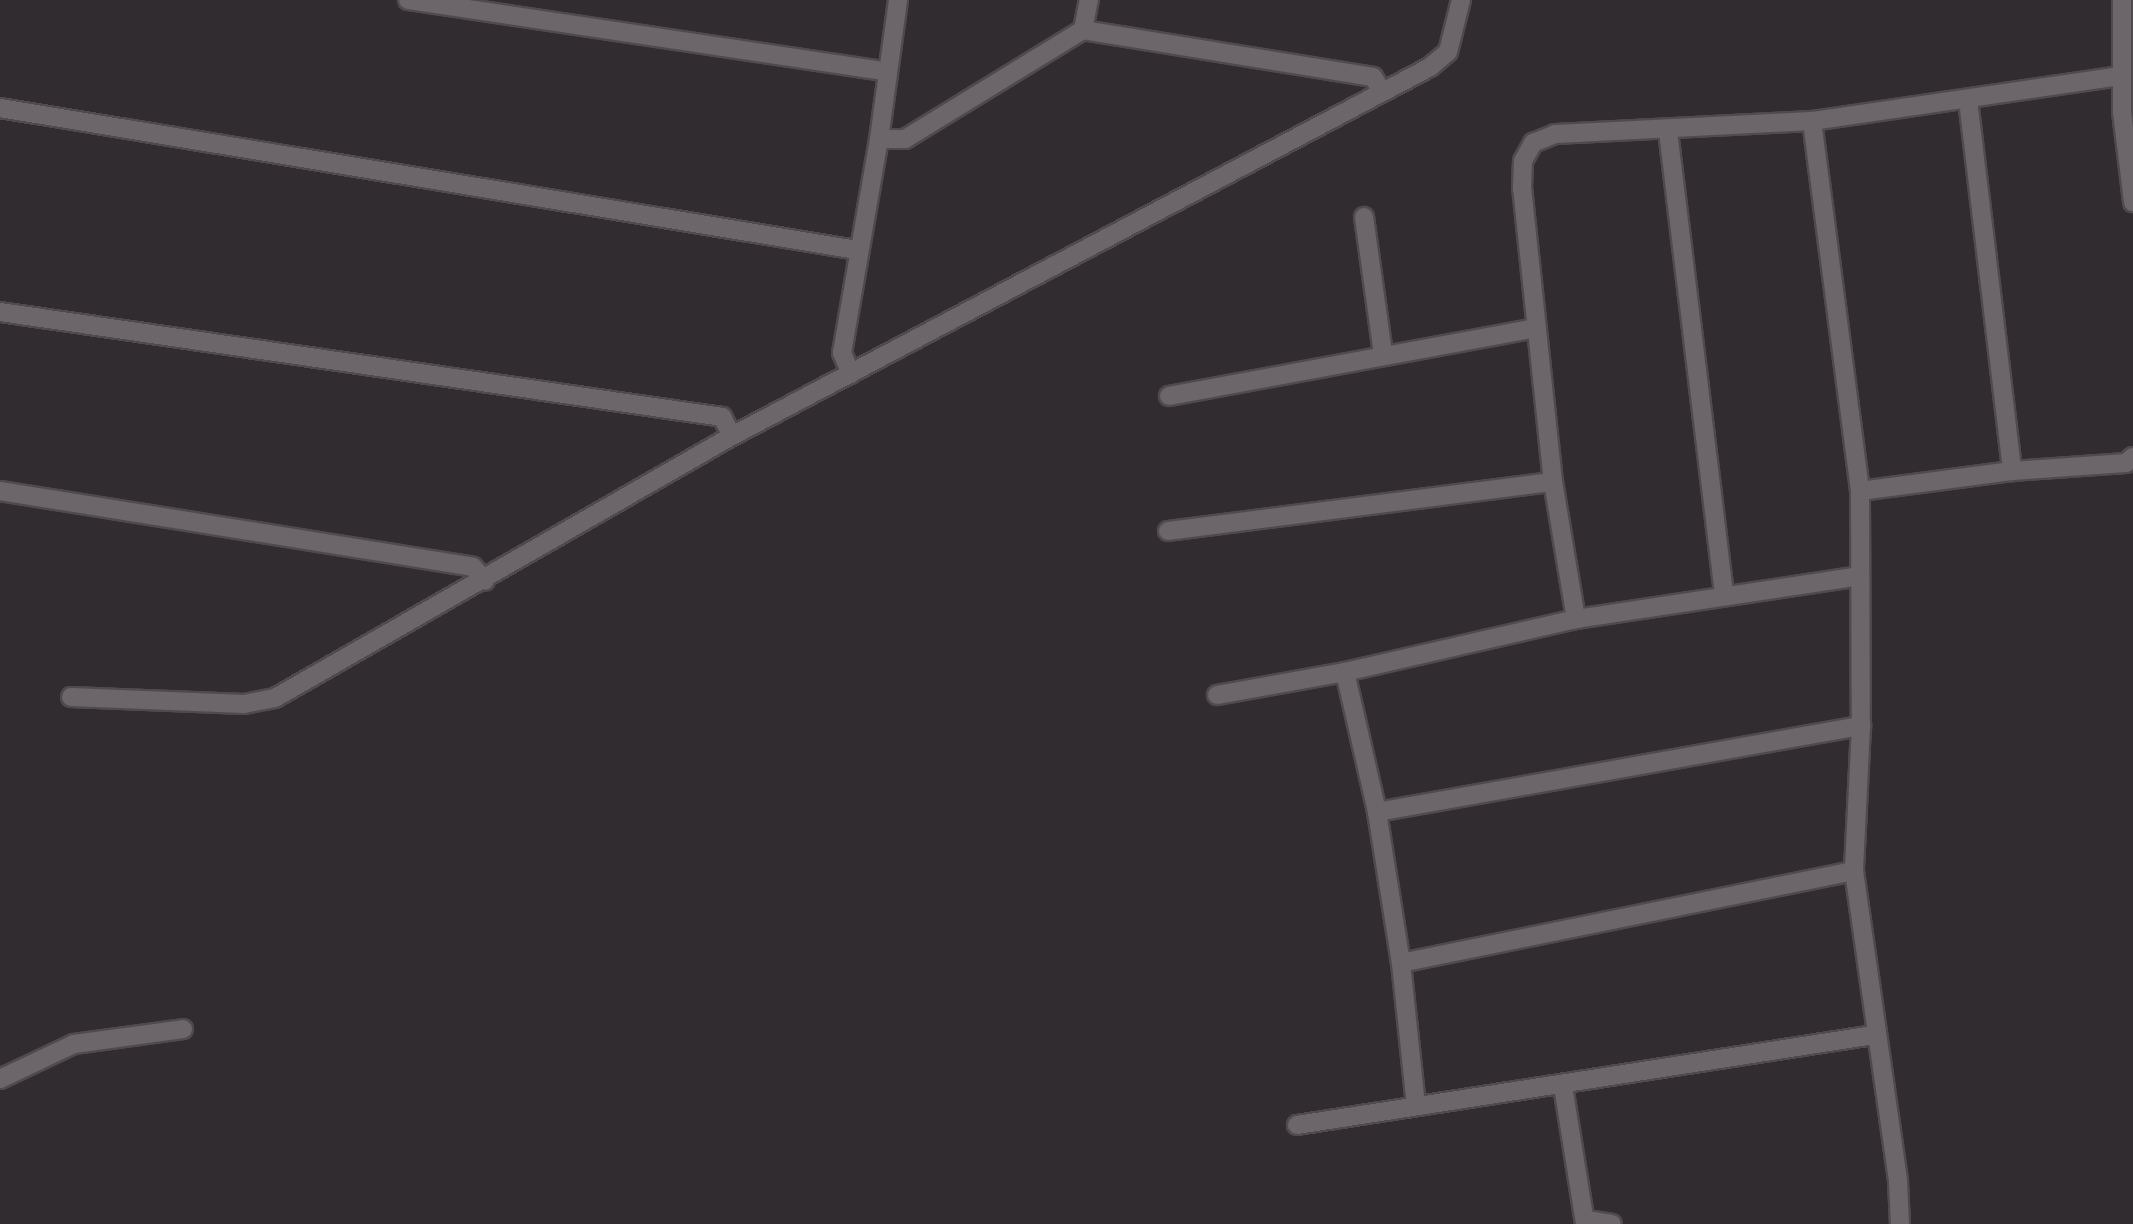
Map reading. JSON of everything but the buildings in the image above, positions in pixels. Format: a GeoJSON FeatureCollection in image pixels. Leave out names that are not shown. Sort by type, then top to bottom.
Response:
{"type":"FeatureCollection","features":[{"type":"Feature","properties":{"kind":"street"},"geometry":{"type":"LineString","coordinates":[[408,0],[887,72]]}},
{"type":"Feature","properties":{"kind":"street"},"geometry":{"type":"LineString","coordinates":[[851,374],[842,353],[857,250],[879,139],[898,0]]}},
{"type":"Feature","properties":{"kind":"street"},"geometry":{"type":"LineString","coordinates":[[1083,30],[1089,0]]}},
{"type":"Feature","properties":{"kind":"street"},"geometry":{"type":"LineString","coordinates":[[71,697],[244,704],[275,698],[485,581],[732,436],[1381,90],[1430,67],[1448,52],[1461,0]]}},
{"type":"Feature","properties":{"kind":"street"},"geometry":{"type":"LineString","coordinates":[[2122,0],[2120,76],[2133,202]]}},
{"type":"Feature","properties":{"kind":"street"},"geometry":{"type":"LineString","coordinates":[[879,139],[905,139],[1083,30],[1373,77],[1381,90]]}},
{"type":"Feature","properties":{"kind":"street"},"geometry":{"type":"LineString","coordinates":[[1576,619],[1553,482],[1521,188],[1523,161],[1533,144],[1555,134],[1668,131],[1812,121],[2120,76]]}},
{"type":"Feature","properties":{"kind":"street"},"geometry":{"type":"LineString","coordinates":[[1968,100],[2012,471]]}},
{"type":"Feature","properties":{"kind":"street"},"geometry":{"type":"LineString","coordinates":[[0,108],[857,250]]}},
{"type":"Feature","properties":{"kind":"street"},"geometry":{"type":"LineString","coordinates":[[1812,121],[1860,491],[1861,726],[1854,871],[1874,1035],[1898,1182],[1900,1224]]}},
{"type":"Feature","properties":{"kind":"street"},"geometry":{"type":"LineString","coordinates":[[1668,131],[1724,594]]}},
{"type":"Feature","properties":{"kind":"street"},"geometry":{"type":"LineString","coordinates":[[1364,217],[1383,354]]}},
{"type":"Feature","properties":{"kind":"street"},"geometry":{"type":"LineString","coordinates":[[0,312],[722,417],[732,436]]}},
{"type":"Feature","properties":{"kind":"street"},"geometry":{"type":"LineString","coordinates":[[1169,396],[1383,354],[1535,328]]}},
{"type":"Feature","properties":{"kind":"street"},"geometry":{"type":"LineString","coordinates":[[1860,491],[2012,471],[2126,463],[2133,457]]}},
{"type":"Feature","properties":{"kind":"street"},"geometry":{"type":"LineString","coordinates":[[1168,531],[1553,482]]}},
{"type":"Feature","properties":{"kind":"street"},"geometry":{"type":"LineString","coordinates":[[0,491],[472,568],[485,581]]}},
{"type":"Feature","properties":{"kind":"street"},"geometry":{"type":"LineString","coordinates":[[1217,695],[1345,672],[1576,619],[1724,594],[1860,576]]}},
{"type":"Feature","properties":{"kind":"street"},"geometry":{"type":"LineString","coordinates":[[1345,672],[1377,812],[1401,963],[1416,1105]]}},
{"type":"Feature","properties":{"kind":"street"},"geometry":{"type":"LineString","coordinates":[[1377,812],[1861,726]]}},
{"type":"Feature","properties":{"kind":"street"},"geometry":{"type":"LineString","coordinates":[[1401,963],[1854,871]]}},
{"type":"Feature","properties":{"kind":"street"},"geometry":{"type":"LineString","coordinates":[[0,1079],[74,1044],[183,1030]]}},
{"type":"Feature","properties":{"kind":"street"},"geometry":{"type":"LineString","coordinates":[[1297,1125],[1416,1105],[1563,1086],[1874,1035]]}},
{"type":"Feature","properties":{"kind":"street"},"geometry":{"type":"LineString","coordinates":[[1563,1086],[1586,1222],[1612,1224]]}}]}
